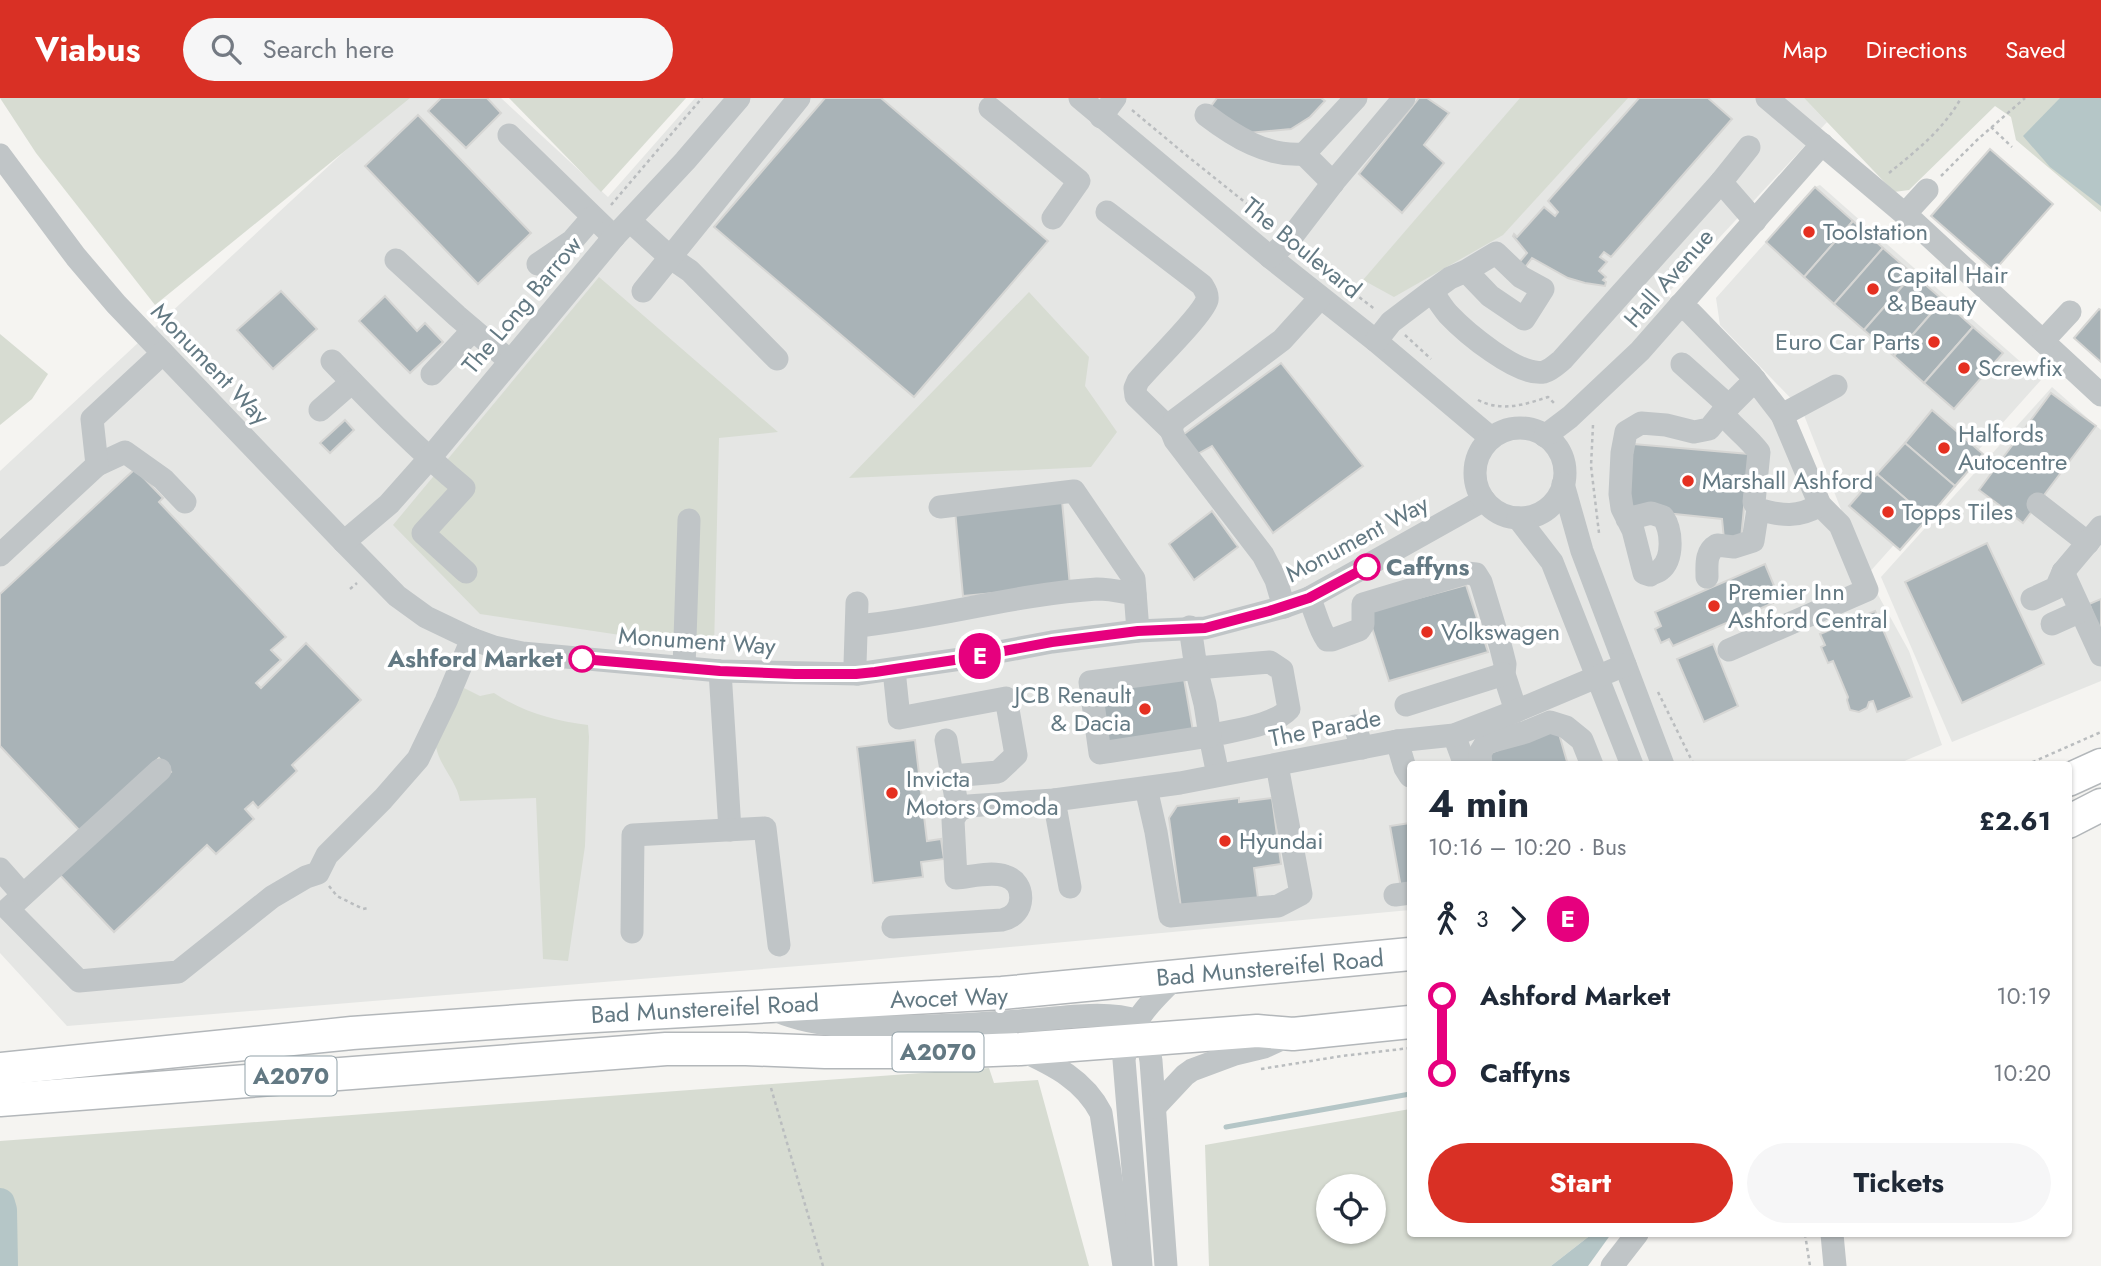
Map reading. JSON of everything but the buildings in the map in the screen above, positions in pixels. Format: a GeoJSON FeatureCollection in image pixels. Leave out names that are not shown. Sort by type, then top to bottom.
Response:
{"type":"FeatureCollection","features":[{"type":"Feature","properties":{"kind":"highway"},"geometry":{"type":"LineString","coordinates":[[2072,778],[2101,765]]}},
{"type":"Feature","properties":{"kind":"highway","name":"Bad Munstereifel Road"},"geometry":{"type":"LineString","coordinates":[[0,1069],[352,1033],[577,1017],[1002,993],[1407,954]]}},
{"type":"Feature","properties":{"kind":"highway","name":"Bad Munstereifel Road"},"geometry":{"type":"LineString","coordinates":[[0,1100],[666,1049],[942,1052],[1020,1049],[1137,1033],[1256,1031],[1293,1034],[1407,1022]]}},
{"type":"Feature","properties":{"kind":"street","name":"The Long Barrow"},"geometry":{"type":"LineString","coordinates":[[344,542],[389,504],[622,229],[739,98]]}},
{"type":"Feature","properties":{"kind":"street"},"geometry":{"type":"LineString","coordinates":[[643,291],[799,98]]}},
{"type":"Feature","properties":{"kind":"street","name":"The Boulevard"},"geometry":{"type":"LineString","coordinates":[[1080,98],[1491,438]]}},
{"type":"Feature","properties":{"kind":"street"},"geometry":{"type":"LineString","coordinates":[[1270,257],[1290,239],[1404,98]]}},
{"type":"Feature","properties":{"kind":"street"},"geometry":{"type":"LineString","coordinates":[[1304,154],[1349,100]]}},
{"type":"Feature","properties":{"kind":"street"},"geometry":{"type":"LineString","coordinates":[[1771,101],[1905,215],[2101,394]]}},
{"type":"Feature","properties":{"kind":"street"},"geometry":{"type":"LineString","coordinates":[[989,102],[1079,181],[1053,218]]}},
{"type":"Feature","properties":{"kind":"street"},"geometry":{"type":"LineString","coordinates":[[1101,117],[1122,102]]}},
{"type":"Feature","properties":{"kind":"street"},"geometry":{"type":"LineString","coordinates":[[1206,115],[1232,135],[1261,147],[1279,153],[1304,154],[1333,183]]}},
{"type":"Feature","properties":{"kind":"street"},"geometry":{"type":"LineString","coordinates":[[509,135],[622,229],[690,271],[777,359]]}},
{"type":"Feature","properties":{"kind":"street","name":"Hall Avenue"},"geometry":{"type":"LineString","coordinates":[[1545,436],[1570,417],[1640,351],[1822,144]]}},
{"type":"Feature","properties":{"kind":"street"},"geometry":{"type":"LineString","coordinates":[[1432,291],[1447,312],[1471,336],[1514,365],[1541,373],[1552,369],[1721,182],[1749,147]]}},
{"type":"Feature","properties":{"kind":"street","name":"Monument Way"},"geometry":{"type":"LineString","coordinates":[[0,155],[76,257],[116,304],[397,596],[426,617],[494,647],[522,653],[720,671],[856,674],[894,670],[1052,642],[1138,631],[1205,628],[1309,598],[1484,500]]}},
{"type":"Feature","properties":{"kind":"street"},"geometry":{"type":"LineString","coordinates":[[1721,182],[1755,221]]}},
{"type":"Feature","properties":{"kind":"street"},"geometry":{"type":"LineString","coordinates":[[1905,215],[1927,190]]}},
{"type":"Feature","properties":{"kind":"street"},"geometry":{"type":"LineString","coordinates":[[538,264],[572,240],[600,212]]}},
{"type":"Feature","properties":{"kind":"street"},"geometry":{"type":"LineString","coordinates":[[1107,212],[1202,285],[1207,294],[1206,302],[1194,319],[1143,375],[1135,388],[1136,396],[1171,430],[1175,440],[1263,555],[1276,580],[1284,607]]}},
{"type":"Feature","properties":{"kind":"street"},"geometry":{"type":"LineString","coordinates":[[396,260],[510,361]]}},
{"type":"Feature","properties":{"kind":"street"},"geometry":{"type":"LineString","coordinates":[[1376,341],[1391,323],[1432,291],[1466,271]]}},
{"type":"Feature","properties":{"kind":"street"},"geometry":{"type":"LineString","coordinates":[[1171,430],[1174,421],[1282,340],[1320,298]]}},
{"type":"Feature","properties":{"kind":"street"},"geometry":{"type":"LineString","coordinates":[[1680,305],[1691,313],[1755,380],[1782,415],[1820,505],[1840,525],[1867,590],[1729,650]]}},
{"type":"Feature","properties":{"kind":"street"},"geometry":{"type":"LineString","coordinates":[[2043,341],[2070,312]]}},
{"type":"Feature","properties":{"kind":"street"},"geometry":{"type":"LineString","coordinates":[[432,374],[473,330]]}},
{"type":"Feature","properties":{"kind":"street"},"geometry":{"type":"LineString","coordinates":[[97,465],[92,419],[163,353]]}},
{"type":"Feature","properties":{"kind":"street"},"geometry":{"type":"LineString","coordinates":[[331,361],[429,459],[464,488],[423,533],[466,572]]}},
{"type":"Feature","properties":{"kind":"street"},"geometry":{"type":"LineString","coordinates":[[1682,364],[1726,409],[1731,425],[1751,441],[1759,452],[1754,502],[1758,509],[1753,541],[1734,547],[1717,545],[1711,549],[1707,558],[1707,577]]}},
{"type":"Feature","properties":{"kind":"street"},"geometry":{"type":"LineString","coordinates":[[1628,519],[1622,508],[1620,494],[1626,432],[1641,423],[1666,425],[1694,432],[1709,429],[1755,380]]}},
{"type":"Feature","properties":{"kind":"street"},"geometry":{"type":"LineString","coordinates":[[320,410],[352,382]]}},
{"type":"Feature","properties":{"kind":"street"},"geometry":{"type":"LineString","coordinates":[[1782,415],[1836,386]]}},
{"type":"Feature","properties":{"kind":"street"},"geometry":{"type":"LineString","coordinates":[[1563,484],[1556,499],[1547,509],[1533,516],[1518,518],[1503,515],[1484,500],[1476,486],[1475,466],[1480,451],[1491,438],[1505,430],[1533,430],[1545,436],[1559,452],[1564,467],[1563,484],[1582,551],[1663,761]]}},
{"type":"Feature","properties":{"kind":"street"},"geometry":{"type":"LineString","coordinates":[[0,555],[97,465],[125,452],[163,480],[185,502]]}},
{"type":"Feature","properties":{"kind":"street"},"geometry":{"type":"LineString","coordinates":[[940,508],[1074,491],[1134,579],[1138,631]]}},
{"type":"Feature","properties":{"kind":"street"},"geometry":{"type":"LineString","coordinates":[[2032,599],[2056,588],[2063,572],[2094,535],[2038,504]]}},
{"type":"Feature","properties":{"kind":"street"},"geometry":{"type":"LineString","coordinates":[[1758,509],[1795,515],[1820,505]]}},
{"type":"Feature","properties":{"kind":"street"},"geometry":{"type":"LineString","coordinates":[[1518,518],[1552,562],[1630,761]]}},
{"type":"Feature","properties":{"kind":"street"},"geometry":{"type":"LineString","coordinates":[[684,668],[689,520]]}},
{"type":"Feature","properties":{"kind":"street"},"geometry":{"type":"LineString","coordinates":[[2063,572],[2101,655]]}},
{"type":"Feature","properties":{"kind":"street"},"geometry":{"type":"LineString","coordinates":[[1309,598],[1317,612],[1323,634],[1327,640],[1332,640],[1359,630],[1363,624],[1363,604],[1466,573],[1476,574],[1502,648],[1504,674],[1516,711]]}},
{"type":"Feature","properties":{"kind":"street"},"geometry":{"type":"LineString","coordinates":[[856,626],[1100,589],[1135,594]]}},
{"type":"Feature","properties":{"kind":"street"},"geometry":{"type":"LineString","coordinates":[[856,674],[857,603]]}},
{"type":"Feature","properties":{"kind":"street"},"geometry":{"type":"LineString","coordinates":[[2052,624],[2081,611]]}},
{"type":"Feature","properties":{"kind":"street"},"geometry":{"type":"LineString","coordinates":[[1190,627],[1218,775]]}},
{"type":"Feature","properties":{"kind":"street"},"geometry":{"type":"LineString","coordinates":[[160,770],[8,909],[79,981],[178,972],[272,897],[318,873],[327,855],[397,785],[418,759],[472,639]]}},
{"type":"Feature","properties":{"kind":"street"},"geometry":{"type":"LineString","coordinates":[[1270,662],[1282,670],[1289,709],[1282,717],[1210,736],[1100,752],[1090,682],[1196,668],[1270,662]]}},
{"type":"Feature","properties":{"kind":"street","name":"The Parade"},"geometry":{"type":"LineString","coordinates":[[963,808],[1054,800],[1180,783],[1277,765],[1359,737],[1397,741],[1454,735],[1625,665]]}},
{"type":"Feature","properties":{"kind":"street"},"geometry":{"type":"LineString","coordinates":[[894,670],[899,718],[1006,698],[1016,755],[998,772],[952,776]]}},
{"type":"Feature","properties":{"kind":"street"},"geometry":{"type":"LineString","coordinates":[[720,671],[730,830]]}},
{"type":"Feature","properties":{"kind":"street"},"geometry":{"type":"LineString","coordinates":[[1406,705],[1504,674]]}},
{"type":"Feature","properties":{"kind":"street"},"geometry":{"type":"LineString","coordinates":[[1481,761],[1480,752],[1486,743],[1550,722],[1566,727],[1582,740],[1590,761]]}},
{"type":"Feature","properties":{"kind":"street"},"geometry":{"type":"LineString","coordinates":[[1454,735],[1464,761]]}},
{"type":"Feature","properties":{"kind":"street"},"geometry":{"type":"LineString","coordinates":[[893,927],[1002,920],[1012,918],[1018,912],[1021,896],[1014,880],[1007,876],[956,878],[953,820],[963,808],[952,776],[946,740]]}},
{"type":"Feature","properties":{"kind":"street"},"geometry":{"type":"LineString","coordinates":[[1397,741],[1407,771]]}},
{"type":"Feature","properties":{"kind":"street"},"geometry":{"type":"LineString","coordinates":[[1146,788],[1170,916],[1278,906],[1301,894],[1277,765]]}},
{"type":"Feature","properties":{"kind":"street"},"geometry":{"type":"LineString","coordinates":[[1054,800],[1070,887]]}},
{"type":"Feature","properties":{"kind":"street"},"geometry":{"type":"LineString","coordinates":[[632,932],[634,835],[765,828],[779,945]]}},
{"type":"Feature","properties":{"kind":"street"},"geometry":{"type":"LineString","coordinates":[[0,869],[23,895]]}},
{"type":"Feature","properties":{"kind":"street"},"geometry":{"type":"LineString","coordinates":[[1141,1266],[1125,1070],[1137,1033],[1152,1000],[1176,977]]}},
{"type":"Feature","properties":{"kind":"street","name":"Avocet Way"},"geometry":{"type":"LineString","coordinates":[[764,1006],[792,1017],[848,1026],[894,1027],[1124,1016],[1137,1033]]}},
{"type":"Feature","properties":{"kind":"street"},"geometry":{"type":"LineString","coordinates":[[1137,1033],[1152,1061],[1166,1266]]}},
{"type":"Feature","properties":{"kind":"street"},"geometry":{"type":"LineString","coordinates":[[1155,1107],[1192,1070],[1235,1054],[1264,1047],[1293,1034]]}},
{"type":"Feature","properties":{"kind":"street"},"geometry":{"type":"LineString","coordinates":[[1020,1049],[1068,1073],[1095,1101],[1101,1113],[1124,1266]]}},
{"type":"Feature","properties":{"kind":"street"},"geometry":{"type":"LineString","coordinates":[[1612,1266],[1635,1237]]}},
{"type":"Feature","properties":{"kind":"street"},"geometry":{"type":"LineString","coordinates":[[1832,1237],[1835,1266]]}},
{"type":"Feature","properties":{"kind":"path"},"geometry":{"type":"LineString","coordinates":[[600,212],[702,98]]}},
{"type":"Feature","properties":{"kind":"path"},"geometry":{"type":"LineString","coordinates":[[1875,189],[1943,124],[1961,98]]}},
{"type":"Feature","properties":{"kind":"path"},"geometry":{"type":"LineString","coordinates":[[1927,190],[1991,127],[2025,98]]}},
{"type":"Feature","properties":{"kind":"path"},"geometry":{"type":"LineString","coordinates":[[1122,102],[1275,227]]}},
{"type":"Feature","properties":{"kind":"path"},"geometry":{"type":"LineString","coordinates":[[1991,127],[2012,147]]}},
{"type":"Feature","properties":{"kind":"path"},"geometry":{"type":"LineString","coordinates":[[1312,257],[1381,314]]}},
{"type":"Feature","properties":{"kind":"path"},"geometry":{"type":"LineString","coordinates":[[1409,339],[1439,367]]}},
{"type":"Feature","properties":{"kind":"path"},"geometry":{"type":"LineString","coordinates":[[1478,400],[1491,406],[1511,407],[1548,397],[1570,417],[1591,428],[1591,466],[1599,536]]}},
{"type":"Feature","properties":{"kind":"path"},"geometry":{"type":"LineString","coordinates":[[1658,692],[1692,761]]}},
{"type":"Feature","properties":{"kind":"path"},"geometry":{"type":"LineString","coordinates":[[2035,761],[2101,732]]}},
{"type":"Feature","properties":{"kind":"path"},"geometry":{"type":"LineString","coordinates":[[326,883],[337,896],[363,909],[368,908]]}},
{"type":"Feature","properties":{"kind":"path"},"geometry":{"type":"LineString","coordinates":[[1250,1071],[1407,1048]]}},
{"type":"Feature","properties":{"kind":"path"},"geometry":{"type":"LineString","coordinates":[[771,1088],[823,1266]]}},
{"type":"Feature","properties":{"kind":"path"},"geometry":{"type":"LineString","coordinates":[[1805,1237],[1810,1266]]}},
{"type":"Feature","properties":{"kind":"shaded area"},"geometry":{"type":"Polygon","coordinates":[[[0,98],[410,98],[155,305],[36,153],[0,98]]]}},
{"type":"Feature","properties":{"kind":"shaded area"},"geometry":{"type":"Polygon","coordinates":[[[402,98],[501,98],[608,197],[695,98],[1804,98],[1827,122],[1667,294],[1792,443],[1864,568],[1802,410],[1720,325],[1716,298],[1815,187],[1820,185],[2041,380],[1867,575],[1909,651],[1942,745],[1904,761],[1407,761],[1407,910],[848,962],[67,1026],[0,953],[0,471],[402,98]]]}},
{"type":"Feature","properties":{"kind":"shaded area"},"geometry":{"type":"Polygon","coordinates":[[[509,98],[686,98],[601,192],[509,98]]]}},
{"type":"Feature","properties":{"kind":"shaded area"},"geometry":{"type":"Polygon","coordinates":[[[1520,98],[1628,98],[1503,235],[1394,297],[1363,280],[1520,98]]]}},
{"type":"Feature","properties":{"kind":"shaded area"},"geometry":{"type":"Polygon","coordinates":[[[1804,98],[2101,98],[2101,212],[2016,140],[2011,117],[1995,106],[1909,190],[1894,192],[1804,98]]]}},
{"type":"Feature","properties":{"kind":"shaded area"},"geometry":{"type":"Polygon","coordinates":[[[2060,98],[2101,98],[2101,206],[2050,167],[2023,136],[2060,98]]]}},
{"type":"Feature","properties":{"kind":"shaded area"},"geometry":{"type":"Polygon","coordinates":[[[599,277],[778,432],[719,438],[714,649],[480,614],[393,525],[599,277]]]}},
{"type":"Feature","properties":{"kind":"shaded area"},"geometry":{"type":"Polygon","coordinates":[[[1029,292],[1089,357],[1085,386],[1117,432],[1091,467],[849,478],[1029,292]]]}},
{"type":"Feature","properties":{"kind":"shaded area"},"geometry":{"type":"Polygon","coordinates":[[[0,334],[48,374],[32,399],[0,425],[0,334]]]}},
{"type":"Feature","properties":{"kind":"shaded area"},"geometry":{"type":"Polygon","coordinates":[[[2052,387],[2101,430],[2101,681],[1952,742],[1881,577],[2052,387]]]}},
{"type":"Feature","properties":{"kind":"shaded area"},"geometry":{"type":"Polygon","coordinates":[[[464,688],[480,696],[494,693],[539,715],[588,725],[585,846],[568,961],[543,959],[536,798],[460,801],[456,787],[438,754],[436,747],[464,688]]]}},
{"type":"Feature","properties":{"kind":"shaded area"},"geometry":{"type":"Polygon","coordinates":[[[989,1068],[994,1083],[1038,1080],[1089,1266],[0,1266],[0,1141],[989,1068]]]}},
{"type":"Feature","properties":{"kind":"shaded area"},"geometry":{"type":"Polygon","coordinates":[[[1407,1110],[1407,1237],[1588,1237],[1551,1266],[1209,1266],[1205,1145],[1407,1110]]]}},
{"type":"Feature","properties":{"kind":"shaded area"},"geometry":{"type":"Polygon","coordinates":[[[1588,1237],[1609,1237],[1588,1266],[1551,1266],[1588,1237]]]}},
{"type":"Feature","properties":{"kind":"waterway"},"geometry":{"type":"LineString","coordinates":[[1226,1127],[1407,1095]]}},
{"type":"Feature","properties":{"kind":"waterway"},"geometry":{"type":"LineString","coordinates":[[0,1203],[3,1266]]}},
{"type":"Feature","properties":{"kind":"bus line","name":"E"},"geometry":{"type":"LineString","coordinates":[[582,659],[720,671],[795,674],[875,672],[1052,642],[1138,631],[1205,628],[1309,598],[1367,567]]}},
{"type":"Feature","properties":{"kind":"place","name":"Toolstation"},"geometry":{"type":"Point","coordinates":[1809,232]}},
{"type":"Feature","properties":{"kind":"place","name":"Capital Hair & Beauty"},"geometry":{"type":"Point","coordinates":[1873,289]}},
{"type":"Feature","properties":{"kind":"place","name":"Euro Car Parts"},"geometry":{"type":"Point","coordinates":[1934,342]}},
{"type":"Feature","properties":{"kind":"place","name":"Screwfix"},"geometry":{"type":"Point","coordinates":[1964,368]}},
{"type":"Feature","properties":{"kind":"place","name":"Halfords Autocentre"},"geometry":{"type":"Point","coordinates":[1944,448]}},
{"type":"Feature","properties":{"kind":"place","name":"Marshall Ashford"},"geometry":{"type":"Point","coordinates":[1688,481]}},
{"type":"Feature","properties":{"kind":"place","name":"Topps Tiles"},"geometry":{"type":"Point","coordinates":[1888,512]}},
{"type":"Feature","properties":{"kind":"place","name":"Caffyns"},"geometry":{"type":"Point","coordinates":[1367,567]}},
{"type":"Feature","properties":{"kind":"place","name":"Premier Inn Ashford Central"},"geometry":{"type":"Point","coordinates":[1714,606]}},
{"type":"Feature","properties":{"kind":"place","name":"Volkswagen"},"geometry":{"type":"Point","coordinates":[1427,632]}},
{"type":"Feature","properties":{"kind":"place","name":"Ashford Market"},"geometry":{"type":"Point","coordinates":[582,659]}},
{"type":"Feature","properties":{"kind":"place","name":"JCB Renault & Dacia"},"geometry":{"type":"Point","coordinates":[1145,709]}},
{"type":"Feature","properties":{"kind":"place","name":"Invicta Motors Omoda"},"geometry":{"type":"Point","coordinates":[892,793]}},
{"type":"Feature","properties":{"kind":"place","name":"Hyundai"},"geometry":{"type":"Point","coordinates":[1225,841]}}]}
